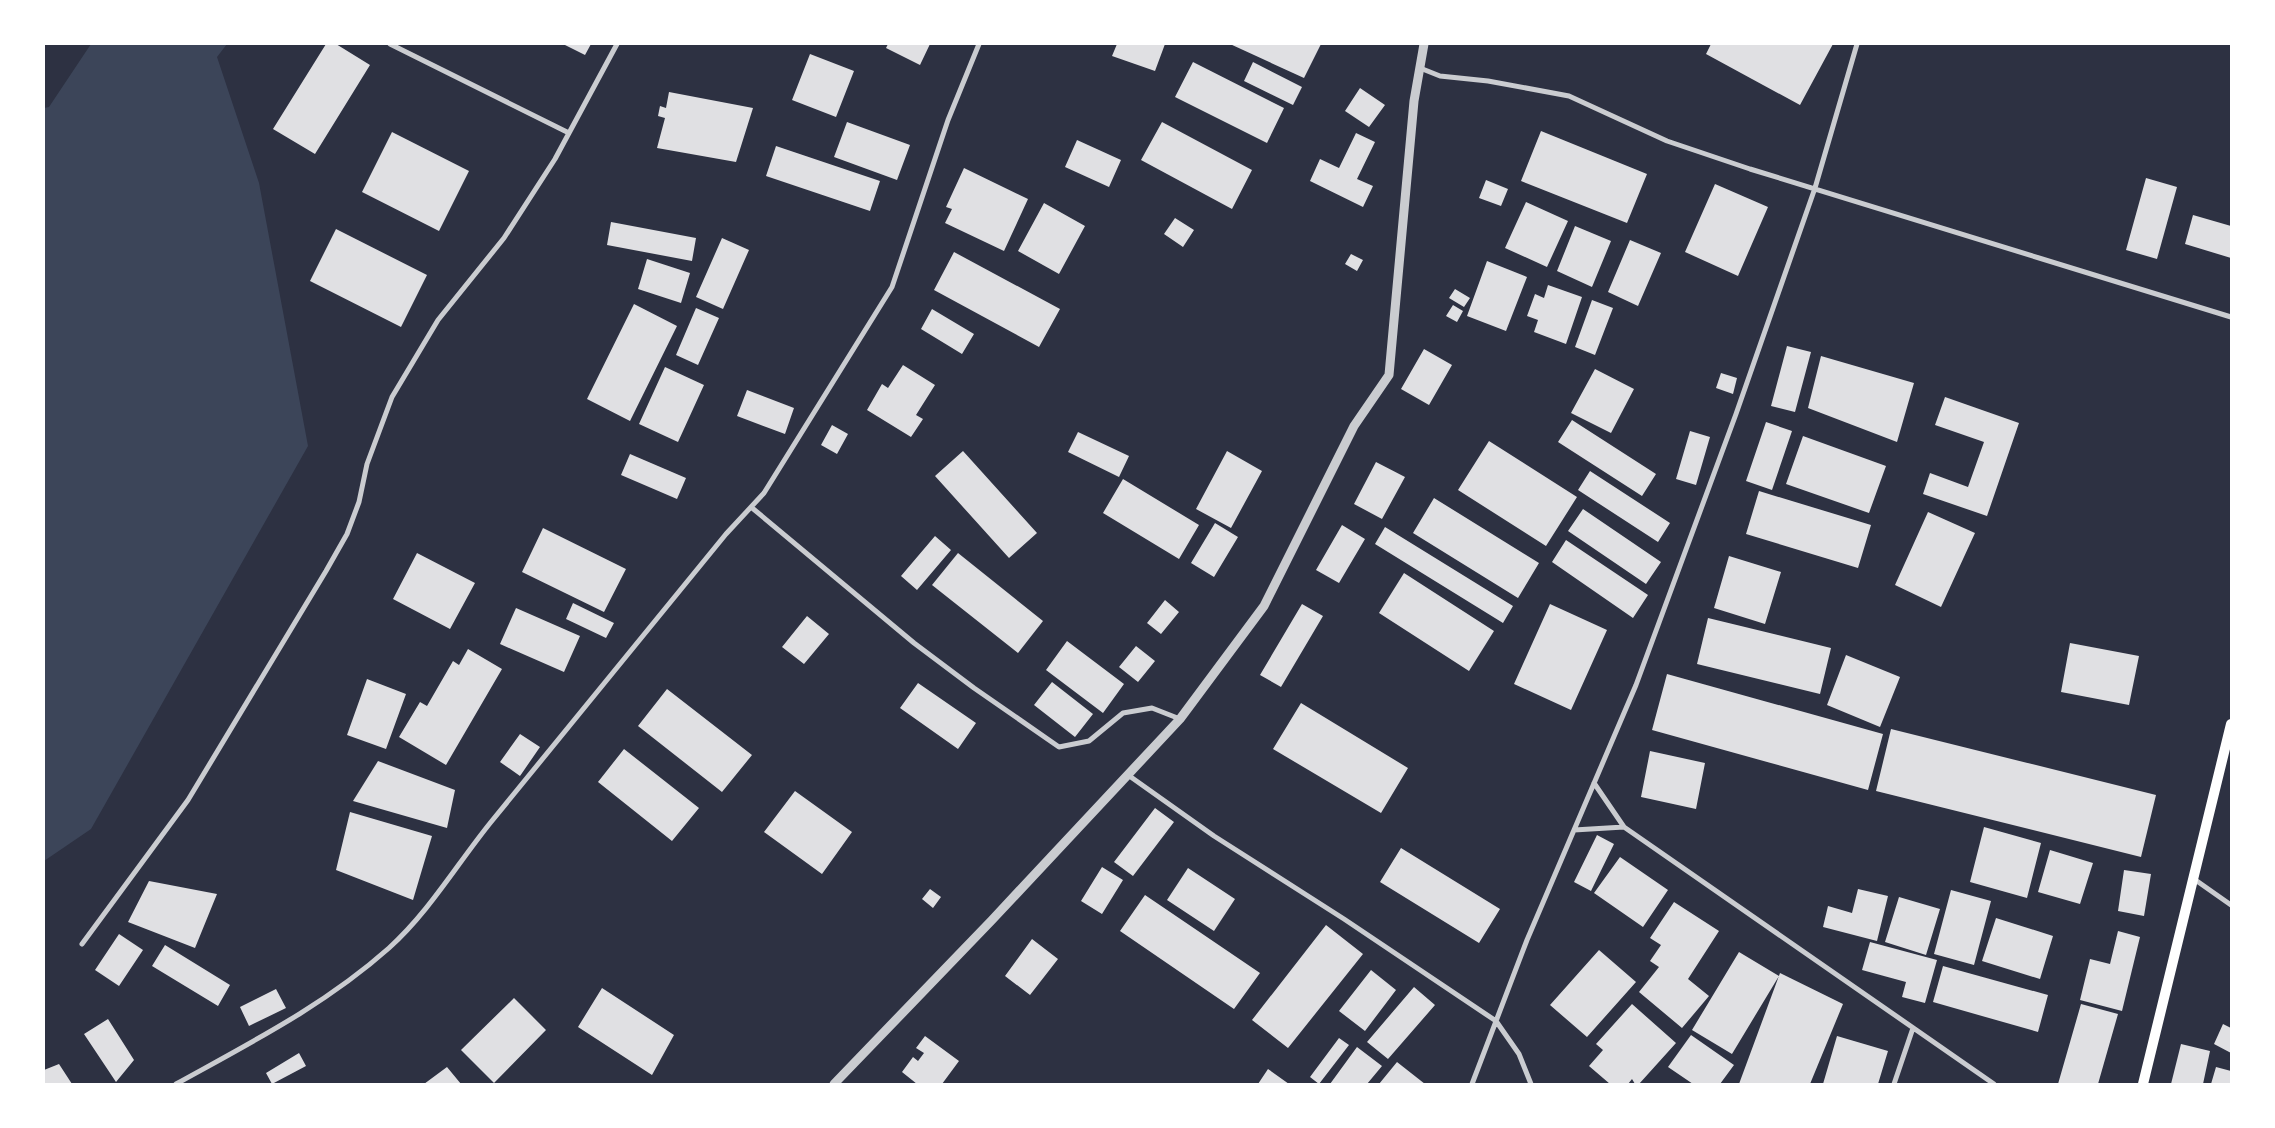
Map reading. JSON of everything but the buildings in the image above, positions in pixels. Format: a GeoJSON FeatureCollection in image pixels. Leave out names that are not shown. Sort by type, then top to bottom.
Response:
{"type":"FeatureCollection","features":[{"type":"Feature","properties":{"kind":"main road"},"geometry":{"type":"LineString","coordinates":[[2143,1084],[2231,724]]}},
{"type":"Feature","properties":{"kind":"street"},"geometry":{"type":"LineString","coordinates":[[390,44],[569,133]]}},
{"type":"Feature","properties":{"kind":"street"},"geometry":{"type":"LineString","coordinates":[[82,944],[188,800],[326,571],[346,534],[356,510],[367,464],[392,397],[438,320],[504,238],[555,159],[617,44]]}},
{"type":"Feature","properties":{"kind":"street"},"geometry":{"type":"LineString","coordinates":[[176,1084],[299,1015],[341,987],[390,947],[420,915],[480,835],[720,542],[764,492],[892,287],[948,120],[979,44]]}},
{"type":"Feature","properties":{"kind":"street"},"geometry":{"type":"LineString","coordinates":[[834,1084],[992,920],[1180,719],[1264,606],[1354,426],[1389,375],[1414,101],[1424,44]]}},
{"type":"Feature","properties":{"kind":"street"},"geometry":{"type":"LineString","coordinates":[[1472,1084],[1527,940],[1636,685],[1736,414],[1815,188],[1857,44]]}},
{"type":"Feature","properties":{"kind":"street"},"geometry":{"type":"LineString","coordinates":[[1420,68],[1440,76],[1488,81],[1568,96],[1666,141],[2231,317]]}},
{"type":"Feature","properties":{"kind":"street"},"geometry":{"type":"LineString","coordinates":[[751,507],[914,643],[974,688],[1059,747],[1089,741],[1123,714],[1152,708],[1180,719]]}},
{"type":"Feature","properties":{"kind":"street"},"geometry":{"type":"LineString","coordinates":[[1128,775],[1214,836],[1344,919],[1496,1021],[1519,1054],[1530,1084]]}},
{"type":"Feature","properties":{"kind":"street"},"geometry":{"type":"LineString","coordinates":[[1594,783],[1624,827],[1994,1084]]}},
{"type":"Feature","properties":{"kind":"street"},"geometry":{"type":"LineString","coordinates":[[1574,830],[1624,827]]}},
{"type":"Feature","properties":{"kind":"street"},"geometry":{"type":"LineString","coordinates":[[2193,878],[2231,905]]}},
{"type":"Feature","properties":{"kind":"street"},"geometry":{"type":"LineString","coordinates":[[1894,1084],[1913,1028]]}},
{"type":"Feature","properties":{"kind":"shaded area"},"geometry":{"type":"Polygon","coordinates":[[[91,44],[227,44],[217,57],[259,183],[308,446],[91,829],[44,861],[44,108],[49,107],[91,44]]]}}]}
